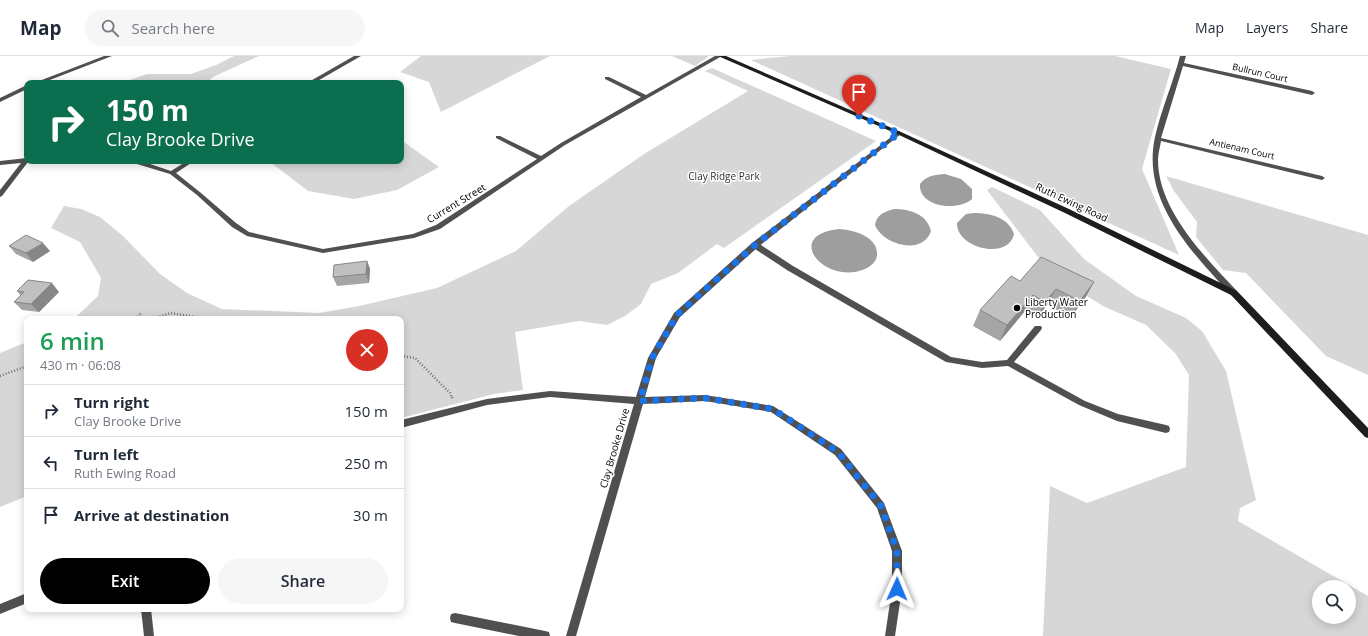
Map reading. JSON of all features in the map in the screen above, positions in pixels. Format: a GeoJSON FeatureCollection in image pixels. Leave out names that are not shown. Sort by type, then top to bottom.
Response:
{"type":"FeatureCollection","features":[{"type":"Feature","properties":{"kind":"street"},"geometry":{"type":"LineString","coordinates":[[45,80],[109,56]]}},
{"type":"Feature","properties":{"kind":"street"},"geometry":{"type":"LineString","coordinates":[[315,80],[358,56]]}},
{"type":"Feature","properties":{"kind":"street","name":"Current Street"},"geometry":{"type":"LineString","coordinates":[[144,164],[172,173],[199,194],[234,225],[247,234],[323,250],[414,236],[438,227],[563,144],[720,56]]}},
{"type":"Feature","properties":{"kind":"street","name":"Ruth Ewing Road"},"geometry":{"type":"LineString","coordinates":[[720,56],[899,133],[1234,293],[1368,434]]}},
{"type":"Feature","properties":{"kind":"street"},"geometry":{"type":"LineString","coordinates":[[1183,56],[1158,139],[1156,168],[1160,187],[1166,204],[1191,245],[1234,293]]}},
{"type":"Feature","properties":{"kind":"street","name":"Bullrun Court"},"geometry":{"type":"LineString","coordinates":[[1181,64],[1312,93]]}},
{"type":"Feature","properties":{"kind":"street"},"geometry":{"type":"LineString","coordinates":[[607,78],[645,97]]}},
{"type":"Feature","properties":{"kind":"street"},"geometry":{"type":"LineString","coordinates":[[0,100],[24,88]]}},
{"type":"Feature","properties":{"kind":"street","name":"Clay Brooke Drive"},"geometry":{"type":"LineString","coordinates":[[571,636],[652,358],[677,315],[755,245],[899,133]]}},
{"type":"Feature","properties":{"kind":"street"},"geometry":{"type":"LineString","coordinates":[[498,136],[542,159]]}},
{"type":"Feature","properties":{"kind":"street","name":"Antienam Court"},"geometry":{"type":"LineString","coordinates":[[1158,139],[1322,178]]}},
{"type":"Feature","properties":{"kind":"street"},"geometry":{"type":"LineString","coordinates":[[0,162],[24,160]]}},
{"type":"Feature","properties":{"kind":"street"},"geometry":{"type":"LineString","coordinates":[[0,194],[24,163]]}},
{"type":"Feature","properties":{"kind":"street"},"geometry":{"type":"LineString","coordinates":[[172,173],[186,164]]}},
{"type":"Feature","properties":{"kind":"street"},"geometry":{"type":"LineString","coordinates":[[755,245],[790,268],[949,360],[982,365],[1009,363],[1082,403],[1117,417],[1166,429]]}},
{"type":"Feature","properties":{"kind":"street"},"geometry":{"type":"LineString","coordinates":[[1009,363],[1038,328]]}},
{"type":"Feature","properties":{"kind":"street"},"geometry":{"type":"LineString","coordinates":[[404,423],[487,402],[550,394],[640,401],[705,398],[773,409],[838,452],[881,506],[897,551],[897,589],[890,636]]}},
{"type":"Feature","properties":{"kind":"street"},"geometry":{"type":"LineString","coordinates":[[0,609],[24,599]]}},
{"type":"Feature","properties":{"kind":"street"},"geometry":{"type":"LineString","coordinates":[[146,612],[149,636]]}},
{"type":"Feature","properties":{"kind":"street"},"geometry":{"type":"LineString","coordinates":[[455,618],[545,636]]}},
{"type":"Feature","properties":{"kind":"path"},"geometry":{"type":"LineString","coordinates":[[162,316],[171,313],[188,316]]}},
{"type":"Feature","properties":{"kind":"path"},"geometry":{"type":"LineString","coordinates":[[404,356],[415,358],[450,393],[453,399]]}},
{"type":"Feature","properties":{"kind":"path"},"geometry":{"type":"LineString","coordinates":[[0,376],[24,367]]}},
{"type":"Feature","properties":{"kind":"green space"},"geometry":{"type":"Polygon","coordinates":[[[234,56],[259,56],[210,80],[130,80],[147,74],[191,74],[216,65],[234,56]]]}},
{"type":"Feature","properties":{"kind":"green space"},"geometry":{"type":"Polygon","coordinates":[[[421,56],[550,56],[441,112],[429,82],[400,72],[421,56]]]}},
{"type":"Feature","properties":{"kind":"green space"},"geometry":{"type":"Polygon","coordinates":[[[672,56],[708,56],[708,57],[695,66],[672,56]]]}},
{"type":"Feature","properties":{"kind":"green space"},"geometry":{"type":"Polygon","coordinates":[[[790,56],[1115,56],[1171,69],[1142,169],[1179,255],[751,60],[790,56]]]}},
{"type":"Feature","properties":{"kind":"green space","name":"Clay Ridge Park"},"geometry":{"type":"Polygon","coordinates":[[[712,68],[876,141],[724,248],[717,244],[678,273],[651,284],[641,304],[625,316],[607,325],[579,321],[515,332],[523,390],[494,394],[404,417],[404,316],[76,316],[98,296],[101,278],[80,242],[51,228],[64,206],[81,209],[100,217],[123,236],[160,274],[187,293],[222,309],[319,313],[359,306],[437,288],[516,251],[569,206],[644,154],[748,91],[705,71],[712,68]]]}},
{"type":"Feature","properties":{"kind":"green space"},"geometry":{"type":"Polygon","coordinates":[[[404,142],[439,167],[397,190],[354,199],[308,191],[273,164],[404,164],[404,142]]]}},
{"type":"Feature","properties":{"kind":"green space"},"geometry":{"type":"Polygon","coordinates":[[[1166,176],[1368,235],[1368,375],[1326,356],[1246,273],[1223,270],[1196,237],[1197,222],[1174,191],[1166,176]]]}},
{"type":"Feature","properties":{"kind":"green space"},"geometry":{"type":"Polygon","coordinates":[[[992,187],[1040,210],[1084,259],[1136,296],[1186,318],[1202,331],[1226,371],[1256,500],[1240,508],[1238,521],[1340,580],[1312,580],[1312,624],[1356,624],[1356,589],[1368,596],[1368,636],[1043,636],[1050,486],[1087,503],[1186,467],[1189,375],[1175,353],[1146,325],[1103,306],[1051,274],[987,190],[992,187]]]}},
{"type":"Feature","properties":{"kind":"green space"},"geometry":{"type":"Polygon","coordinates":[[[24,343],[24,497],[0,507],[0,353],[24,343]]]}},
{"type":"Feature","properties":{"kind":"shaded area"},"geometry":{"type":"Polygon","coordinates":[[[945,174],[961,179],[972,189],[972,199],[966,203],[949,206],[940,205],[925,198],[921,192],[920,184],[928,177],[945,174]]]}},
{"type":"Feature","properties":{"kind":"shaded area"},"geometry":{"type":"Polygon","coordinates":[[[894,209],[912,211],[926,220],[931,231],[927,239],[912,245],[903,245],[886,238],[879,232],[875,225],[877,218],[884,212],[894,209]]]}},
{"type":"Feature","properties":{"kind":"shaded area"},"geometry":{"type":"Polygon","coordinates":[[[974,213],[992,215],[1003,220],[1011,228],[1014,234],[1010,242],[1002,247],[993,249],[973,245],[965,239],[959,232],[957,223],[966,214],[974,213]]]}},
{"type":"Feature","properties":{"kind":"shaded area"},"geometry":{"type":"Polygon","coordinates":[[[839,229],[864,235],[874,243],[877,249],[877,256],[869,267],[850,272],[836,271],[824,265],[816,258],[812,249],[813,240],[822,233],[839,229]]]}},
{"type":"Feature","properties":{"kind":"building"},"geometry":{"type":"Polygon","coordinates":[[[26,235],[43,243],[26,253],[9,246],[26,235]]]}},
{"type":"Feature","properties":{"kind":"building"},"geometry":{"type":"Polygon","coordinates":[[[1041,257],[1094,282],[1080,301],[1056,289],[1045,302],[1033,295],[1007,325],[980,310],[1011,276],[1020,281],[1041,257]]]}},
{"type":"Feature","properties":{"kind":"building"},"geometry":{"type":"Polygon","coordinates":[[[367,261],[366,274],[333,277],[334,265],[367,261]]]}},
{"type":"Feature","properties":{"kind":"building"},"geometry":{"type":"Polygon","coordinates":[[[28,280],[52,283],[31,304],[14,302],[24,292],[17,291],[28,280]]]}},
{"type":"Feature","properties":{"kind":"place","name":"Liberty Water Production"},"geometry":{"type":"Point","coordinates":[1017,308]}},
{"type":"Feature","properties":{"kind":"route"},"geometry":{"type":"LineString","coordinates":[[859,116],[899,133],[755,245],[677,315],[652,358],[640,401],[705,398],[773,409],[838,452],[881,506],[897,551],[897,589]]}}]}
